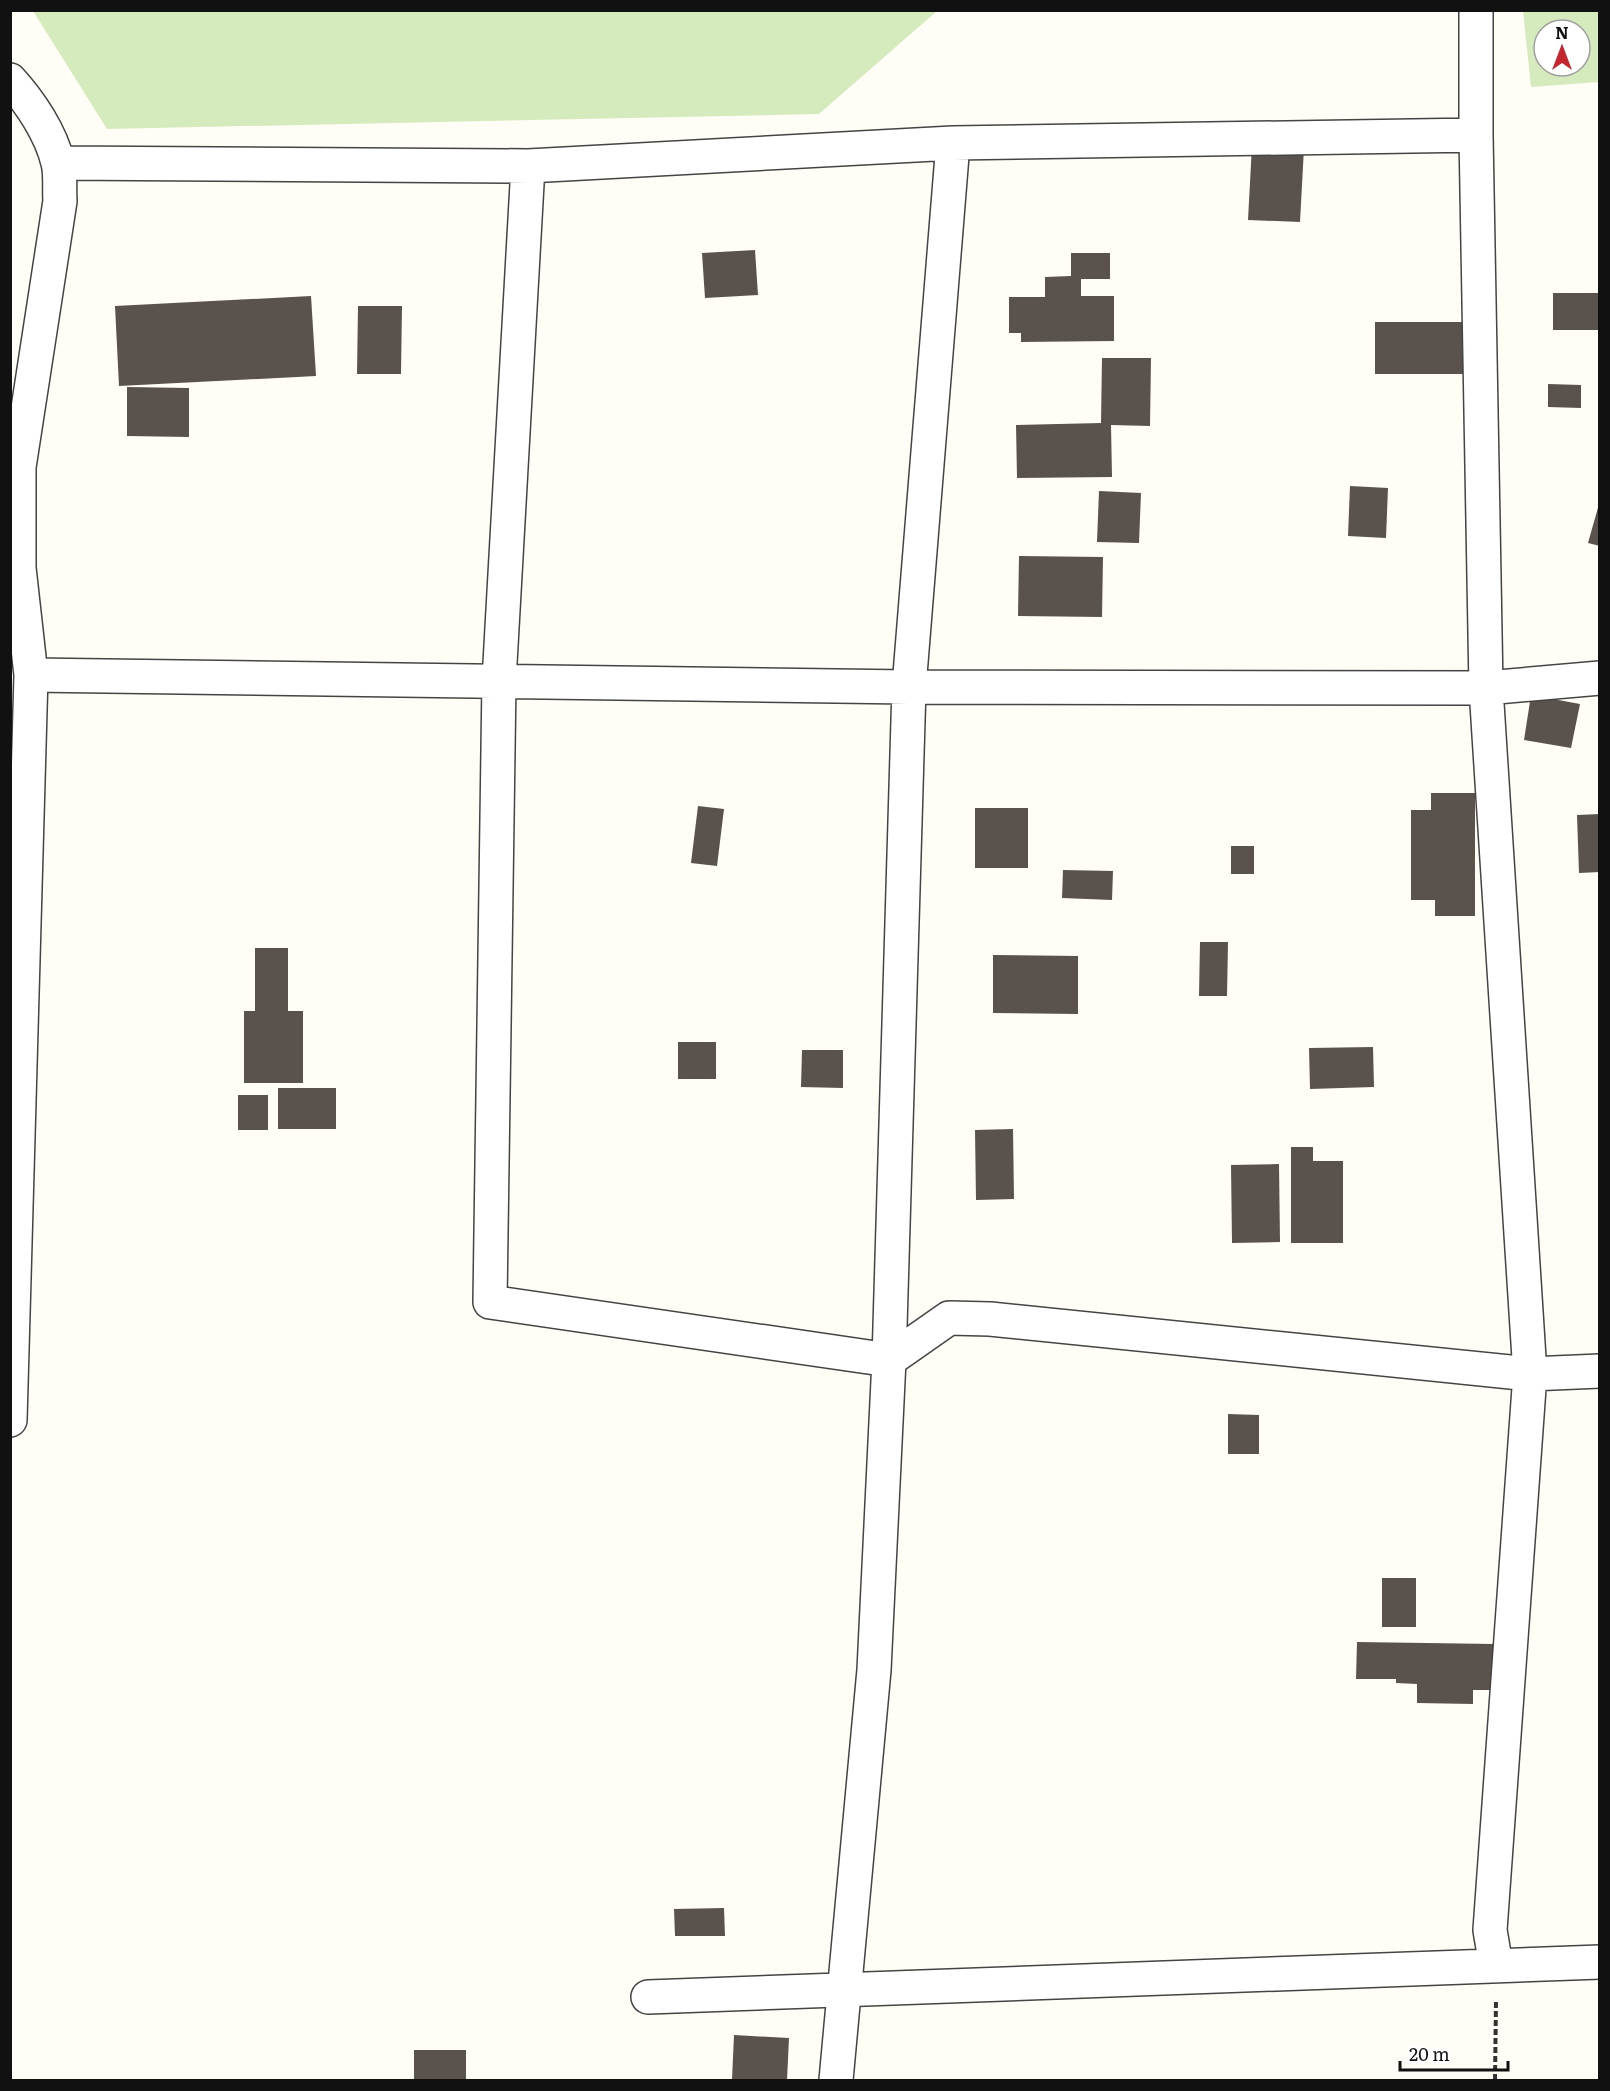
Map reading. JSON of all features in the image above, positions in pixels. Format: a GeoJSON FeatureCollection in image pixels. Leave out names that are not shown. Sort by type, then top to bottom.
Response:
{"type":"FeatureCollection","features":[{"type":"Feature","properties":{"kind":"street"},"geometry":{"type":"LineString","coordinates":[[1476,10],[1476,135],[1486,688],[1530,1374],[1490,1930],[1496,1966]]}},
{"type":"Feature","properties":{"kind":"street"},"geometry":{"type":"LineString","coordinates":[[10,1420],[31,675],[19,568],[19,467],[60,201],[58,163],[50,140],[18,88]]}},
{"type":"Feature","properties":{"kind":"street"},"geometry":{"type":"LineString","coordinates":[[58,163],[528,166],[952,143],[1476,135]]}},
{"type":"Feature","properties":{"kind":"street"},"geometry":{"type":"LineString","coordinates":[[836,2080],[874,1670],[889,1359],[909,687],[952,143]]}},
{"type":"Feature","properties":{"kind":"street"},"geometry":{"type":"LineString","coordinates":[[528,166],[499,681],[490,1302],[889,1359],[949,1318],[990,1319],[1530,1374],[1599,1371]]}},
{"type":"Feature","properties":{"kind":"street"},"geometry":{"type":"LineString","coordinates":[[31,675],[909,687],[1486,688],[1599,678]]}},
{"type":"Feature","properties":{"kind":"street"},"geometry":{"type":"LineString","coordinates":[[648,1997],[1599,1962]]}},
{"type":"Feature","properties":{"kind":"path"},"geometry":{"type":"LineString","coordinates":[[1495,2080],[1496,1966]]}},
{"type":"Feature","properties":{"kind":"green space"},"geometry":{"type":"Polygon","coordinates":[[[33,11],[937,11],[819,114],[107,129],[33,11]]]}},
{"type":"Feature","properties":{"kind":"green space"},"geometry":{"type":"Polygon","coordinates":[[[1523,11],[1599,11],[1599,82],[1531,87],[1523,11]]]}},
{"type":"Feature","properties":{"kind":"building"},"geometry":{"type":"Polygon","coordinates":[[[1252,145],[1304,148],[1300,222],[1248,220],[1252,145]]]}},
{"type":"Feature","properties":{"kind":"building"},"geometry":{"type":"Polygon","coordinates":[[[755,250],[758,295],[705,298],[702,253],[755,250]]]}},
{"type":"Feature","properties":{"kind":"building"},"geometry":{"type":"Polygon","coordinates":[[[1071,253],[1110,253],[1110,279],[1081,279],[1081,296],[1114,296],[1114,341],[1021,342],[1021,333],[1009,333],[1009,297],[1045,297],[1045,277],[1071,276],[1071,253]]]}},
{"type":"Feature","properties":{"kind":"building"},"geometry":{"type":"Polygon","coordinates":[[[1553,293],[1600,293],[1600,330],[1553,330],[1553,293]]]}},
{"type":"Feature","properties":{"kind":"building"},"geometry":{"type":"Polygon","coordinates":[[[311,296],[316,376],[119,386],[115,306],[311,296]]]}},
{"type":"Feature","properties":{"kind":"building"},"geometry":{"type":"Polygon","coordinates":[[[358,306],[402,306],[401,374],[357,374],[358,306]]]}},
{"type":"Feature","properties":{"kind":"building"},"geometry":{"type":"Polygon","coordinates":[[[1375,322],[1467,322],[1467,374],[1375,374],[1375,322]]]}},
{"type":"Feature","properties":{"kind":"building"},"geometry":{"type":"Polygon","coordinates":[[[1102,358],[1151,358],[1150,426],[1111,425],[1112,477],[1017,478],[1016,425],[1101,423],[1102,358]]]}},
{"type":"Feature","properties":{"kind":"building"},"geometry":{"type":"Polygon","coordinates":[[[1548,384],[1581,385],[1581,408],[1548,407],[1548,384]]]}},
{"type":"Feature","properties":{"kind":"building"},"geometry":{"type":"Polygon","coordinates":[[[127,387],[189,388],[189,437],[127,436],[127,387]]]}},
{"type":"Feature","properties":{"kind":"building"},"geometry":{"type":"Polygon","coordinates":[[[1350,486],[1388,488],[1386,538],[1348,536],[1350,486]]]}},
{"type":"Feature","properties":{"kind":"building"},"geometry":{"type":"Polygon","coordinates":[[[1099,491],[1141,493],[1139,543],[1097,542],[1099,491]]]}},
{"type":"Feature","properties":{"kind":"building"},"geometry":{"type":"Polygon","coordinates":[[[1600,505],[1600,546],[1588,543],[1600,505]]]}},
{"type":"Feature","properties":{"kind":"building"},"geometry":{"type":"Polygon","coordinates":[[[1019,556],[1103,557],[1102,617],[1018,616],[1019,556]]]}},
{"type":"Feature","properties":{"kind":"building"},"geometry":{"type":"Polygon","coordinates":[[[1531,695],[1580,704],[1571,748],[1524,740],[1531,695]]]}},
{"type":"Feature","properties":{"kind":"building"},"geometry":{"type":"Polygon","coordinates":[[[1431,793],[1475,793],[1475,916],[1435,916],[1435,900],[1411,900],[1411,810],[1431,810],[1431,793]]]}},
{"type":"Feature","properties":{"kind":"building"},"geometry":{"type":"Polygon","coordinates":[[[698,806],[724,809],[717,866],[691,863],[698,806]]]}},
{"type":"Feature","properties":{"kind":"building"},"geometry":{"type":"Polygon","coordinates":[[[975,808],[1028,808],[1028,868],[975,868],[975,808]]]}},
{"type":"Feature","properties":{"kind":"building"},"geometry":{"type":"Polygon","coordinates":[[[1600,814],[1600,872],[1579,873],[1577,815],[1600,814]]]}},
{"type":"Feature","properties":{"kind":"building"},"geometry":{"type":"Polygon","coordinates":[[[1231,846],[1254,846],[1254,874],[1231,874],[1231,846]]]}},
{"type":"Feature","properties":{"kind":"building"},"geometry":{"type":"Polygon","coordinates":[[[1063,870],[1113,871],[1112,900],[1062,898],[1063,870]]]}},
{"type":"Feature","properties":{"kind":"building"},"geometry":{"type":"Polygon","coordinates":[[[1200,942],[1228,942],[1227,996],[1199,996],[1200,942]]]}},
{"type":"Feature","properties":{"kind":"building"},"geometry":{"type":"Polygon","coordinates":[[[255,948],[288,948],[288,1011],[303,1011],[303,1083],[244,1083],[244,1011],[255,1011],[255,948]]]}},
{"type":"Feature","properties":{"kind":"building"},"geometry":{"type":"Polygon","coordinates":[[[993,955],[1078,956],[1078,1014],[993,1013],[993,955]]]}},
{"type":"Feature","properties":{"kind":"building"},"geometry":{"type":"Polygon","coordinates":[[[678,1042],[716,1042],[716,1079],[678,1079],[678,1042]]]}},
{"type":"Feature","properties":{"kind":"building"},"geometry":{"type":"Polygon","coordinates":[[[1373,1047],[1374,1087],[1310,1089],[1309,1048],[1373,1047]]]}},
{"type":"Feature","properties":{"kind":"building"},"geometry":{"type":"Polygon","coordinates":[[[802,1050],[843,1050],[843,1088],[801,1087],[802,1050]]]}},
{"type":"Feature","properties":{"kind":"building"},"geometry":{"type":"Polygon","coordinates":[[[278,1088],[336,1088],[336,1129],[278,1129],[278,1088]]]}},
{"type":"Feature","properties":{"kind":"building"},"geometry":{"type":"Polygon","coordinates":[[[238,1095],[268,1095],[268,1130],[238,1130],[238,1095]]]}},
{"type":"Feature","properties":{"kind":"building"},"geometry":{"type":"Polygon","coordinates":[[[1013,1129],[1014,1199],[976,1200],[975,1130],[1013,1129]]]}},
{"type":"Feature","properties":{"kind":"building"},"geometry":{"type":"Polygon","coordinates":[[[1291,1147],[1313,1147],[1313,1161],[1343,1161],[1343,1243],[1291,1243],[1291,1147]]]}},
{"type":"Feature","properties":{"kind":"building"},"geometry":{"type":"Polygon","coordinates":[[[1279,1164],[1280,1242],[1232,1243],[1231,1165],[1279,1164]]]}},
{"type":"Feature","properties":{"kind":"building"},"geometry":{"type":"Polygon","coordinates":[[[1228,1414],[1259,1415],[1259,1454],[1228,1454],[1228,1414]]]}},
{"type":"Feature","properties":{"kind":"building"},"geometry":{"type":"Polygon","coordinates":[[[1382,1578],[1416,1578],[1416,1627],[1382,1627],[1382,1578]]]}},
{"type":"Feature","properties":{"kind":"building"},"geometry":{"type":"Polygon","coordinates":[[[1357,1642],[1494,1644],[1493,1690],[1473,1690],[1473,1704],[1417,1703],[1417,1684],[1396,1683],[1396,1679],[1356,1679],[1357,1642]]]}},
{"type":"Feature","properties":{"kind":"building"},"geometry":{"type":"Polygon","coordinates":[[[724,1908],[725,1936],[675,1936],[674,1909],[724,1908]]]}},
{"type":"Feature","properties":{"kind":"building"},"geometry":{"type":"Polygon","coordinates":[[[734,2035],[789,2038],[787,2080],[732,2080],[734,2035]]]}},
{"type":"Feature","properties":{"kind":"building"},"geometry":{"type":"Polygon","coordinates":[[[414,2050],[466,2050],[466,2080],[414,2080],[414,2050]]]}}]}
